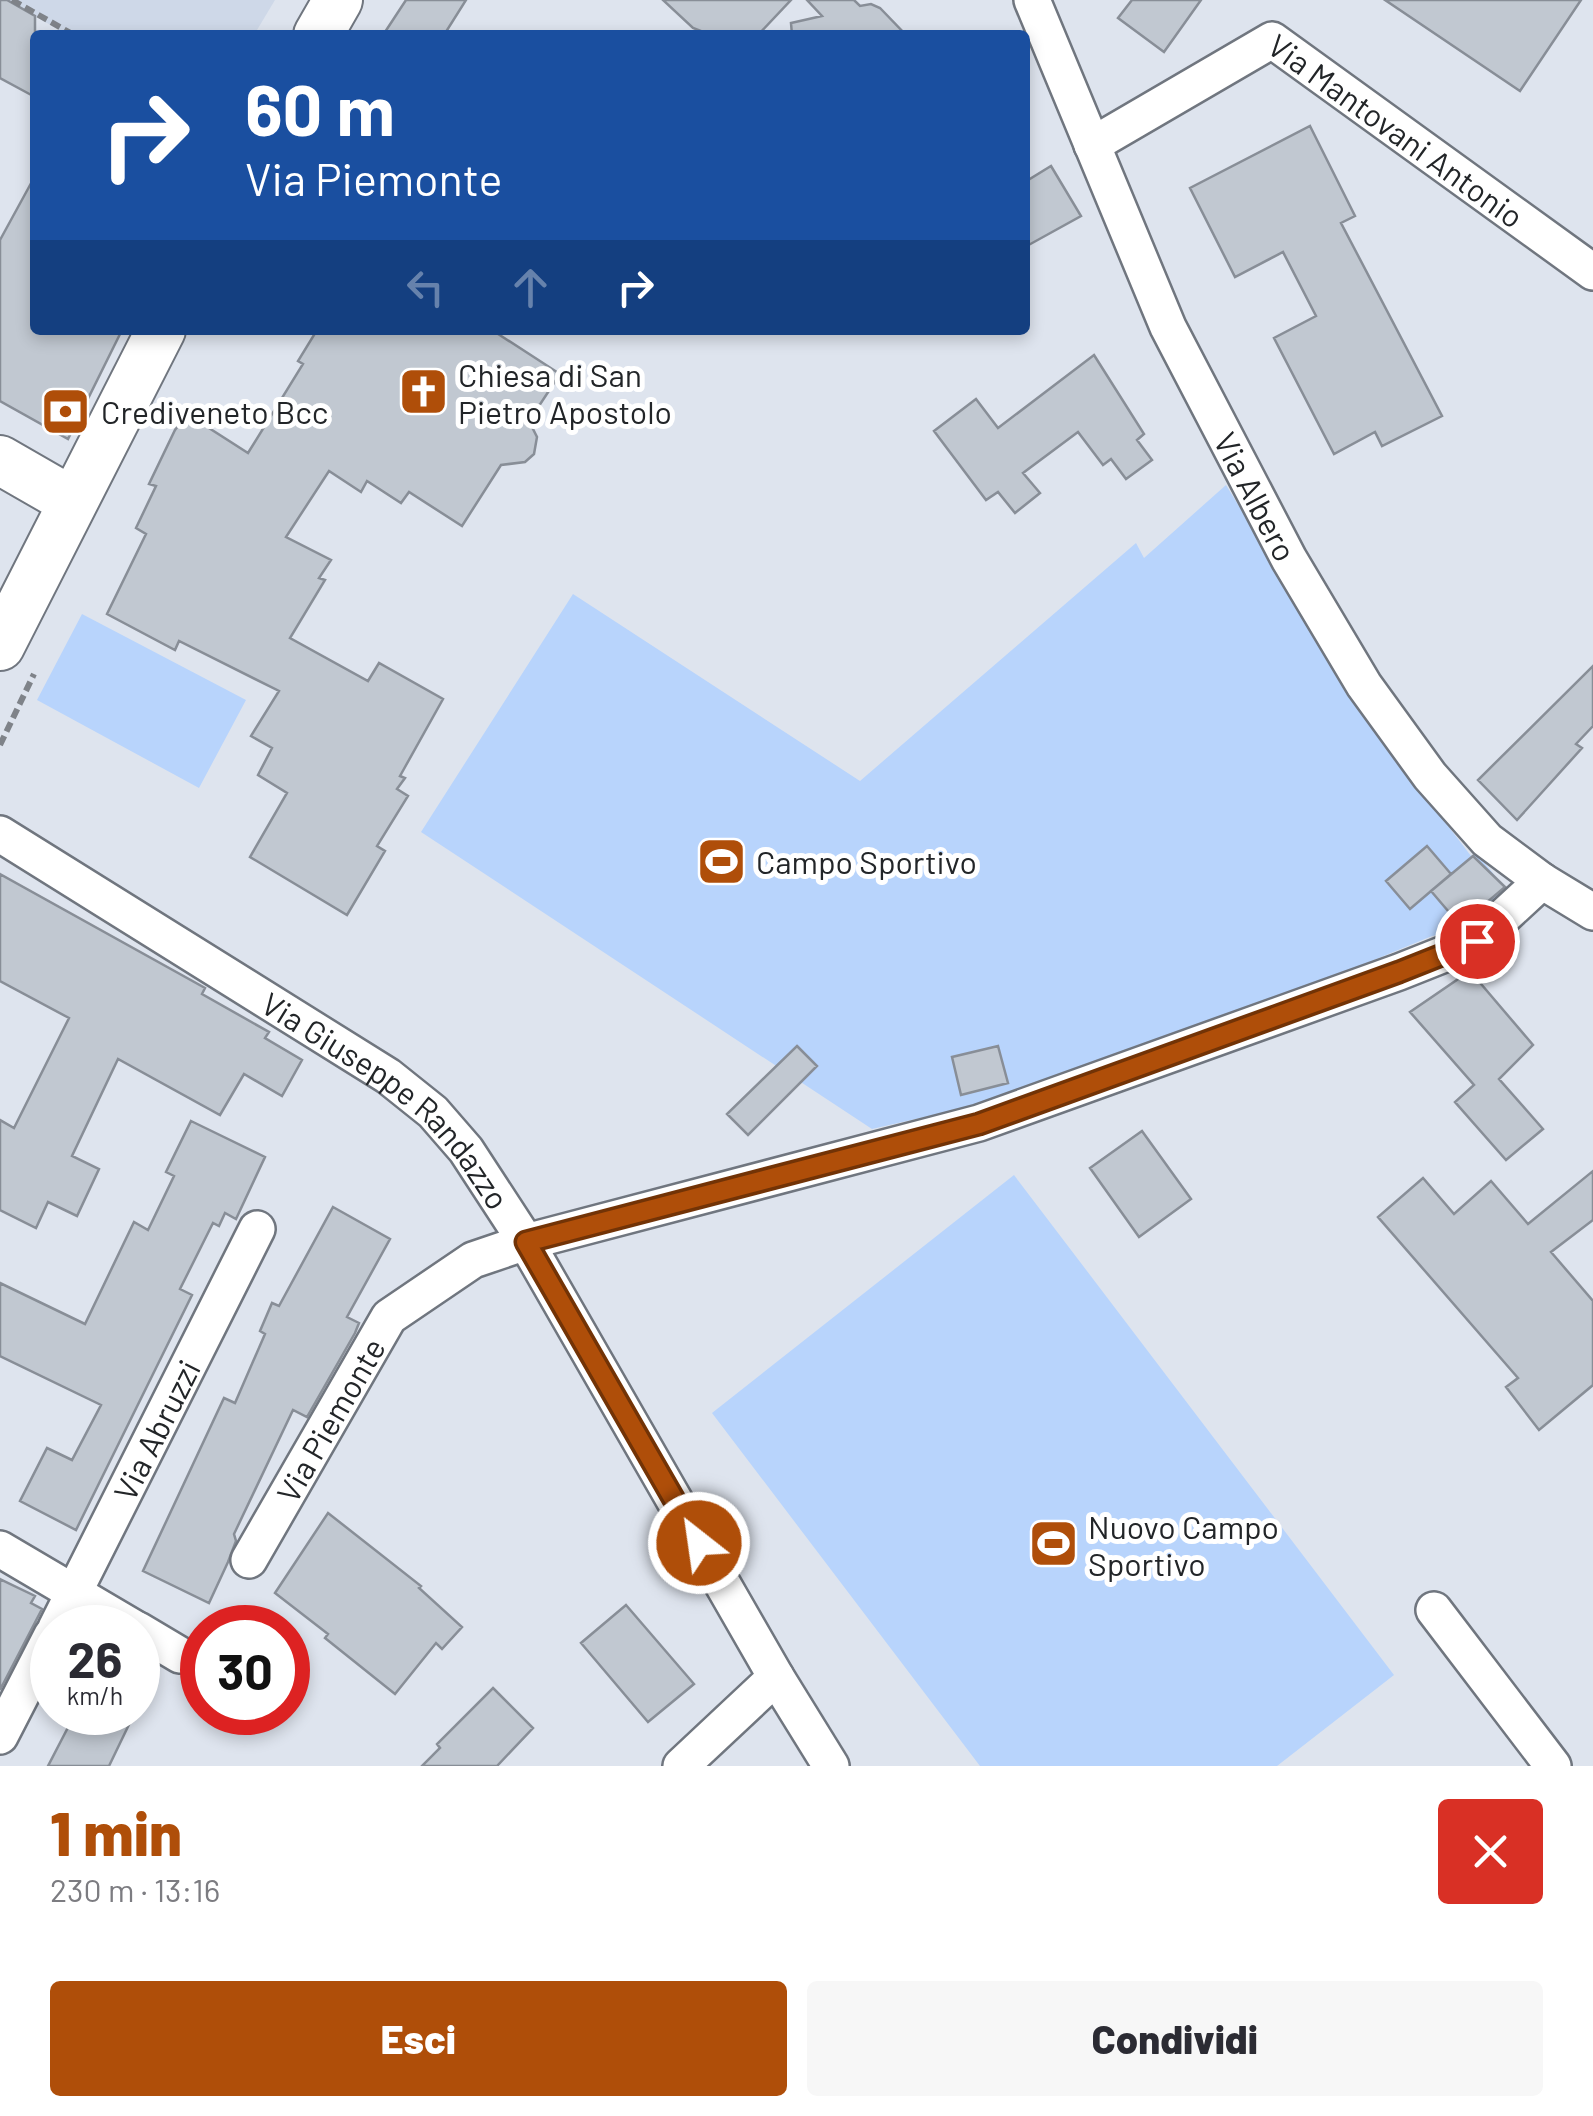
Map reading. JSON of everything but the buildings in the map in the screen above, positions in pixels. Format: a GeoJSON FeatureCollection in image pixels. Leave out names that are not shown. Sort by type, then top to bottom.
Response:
{"type":"FeatureCollection","features":[{"type":"Feature","properties":{"kind":"street"},"geometry":{"type":"LineString","coordinates":[[321,30],[338,0]]}},
{"type":"Feature","properties":{"kind":"street","name":"Via Albero"},"geometry":{"type":"LineString","coordinates":[[1032,0],[1168,327],[1290,559],[1354,669],[1388,720],[1487,840],[1542,881],[1593,912]]}},
{"type":"Feature","properties":{"kind":"street","name":"Via Mantovani Antonio"},"geometry":{"type":"LineString","coordinates":[[1092,145],[1272,40],[1593,272]]}},
{"type":"Feature","properties":{"kind":"street"},"geometry":{"type":"LineString","coordinates":[[21,652],[73,502],[159,335]]}},
{"type":"Feature","properties":{"kind":"street"},"geometry":{"type":"LineString","coordinates":[[0,460],[73,502]]}},
{"type":"Feature","properties":{"kind":"street","name":"Via Giuseppe Randazzo"},"geometry":{"type":"LineString","coordinates":[[0,834],[388,1076],[433,1112],[466,1150],[526,1242],[830,1766]]}},
{"type":"Feature","properties":{"kind":"street","name":"Via Piemonte"},"geometry":{"type":"LineString","coordinates":[[249,1560],[389,1317],[473,1260],[526,1242],[979,1124],[1477,941],[1542,881]]}},
{"type":"Feature","properties":{"kind":"street","name":"Via Abruzzi"},"geometry":{"type":"LineString","coordinates":[[68,1605],[257,1229]]}},
{"type":"Feature","properties":{"kind":"street"},"geometry":{"type":"LineString","coordinates":[[0,1549],[96,1605]]}},
{"type":"Feature","properties":{"kind":"street"},"geometry":{"type":"LineString","coordinates":[[1434,1610],[1553,1766]]}},
{"type":"Feature","properties":{"kind":"street"},"geometry":{"type":"LineString","coordinates":[[160,1643],[180,1655]]}},
{"type":"Feature","properties":{"kind":"street"},"geometry":{"type":"LineString","coordinates":[[681,1766],[776,1677]]}},
{"type":"Feature","properties":{"kind":"street"},"geometry":{"type":"LineString","coordinates":[[0,1736],[30,1678]]}},
{"type":"Feature","properties":{"kind":"path"},"geometry":{"type":"LineString","coordinates":[[12,0],[65,30]]}},
{"type":"Feature","properties":{"kind":"path"},"geometry":{"type":"LineString","coordinates":[[0,745],[21,652]]}},
{"type":"Feature","properties":{"kind":"shaded area"},"geometry":{"type":"Polygon","coordinates":[[[7,0],[275,0],[257,30],[59,30],[7,0]]]}},
{"type":"Feature","properties":{"kind":"shaded area"},"geometry":{"type":"Polygon","coordinates":[[[1226,485],[1384,742],[1471,856],[1476,853],[1508,891],[1464,929],[1432,936],[1173,1043],[1003,1099],[872,1129],[421,832],[573,594],[860,781],[1136,543],[1144,558],[1226,485]]]}},
{"type":"Feature","properties":{"kind":"shaded area"},"geometry":{"type":"Polygon","coordinates":[[[82,614],[246,700],[199,788],[37,700],[82,614]]]}},
{"type":"Feature","properties":{"kind":"shaded area","name":"Nuovo Campo Sportivo"},"geometry":{"type":"Polygon","coordinates":[[[1014,1175],[1394,1675],[1277,1766],[980,1766],[712,1413],[1014,1175]]]}},
{"type":"Feature","properties":{"kind":"place","name":"Chiesa di San Pietro Apostolo"},"geometry":{"type":"Point","coordinates":[423,392]}},
{"type":"Feature","properties":{"kind":"place","name":"Crediveneto Bcc"},"geometry":{"type":"Point","coordinates":[66,411]}},
{"type":"Feature","properties":{"kind":"place","name":"Campo Sportivo"},"geometry":{"type":"Point","coordinates":[721,861]}},
{"type":"Feature","properties":{"kind":"place","name":"Nuovo Campo Sportivo"},"geometry":{"type":"Point","coordinates":[1053,1544]}},
{"type":"Feature","properties":{"kind":"route"},"geometry":{"type":"LineString","coordinates":[[699,1543],[526,1242],[979,1124],[1477,941]]}}]}
